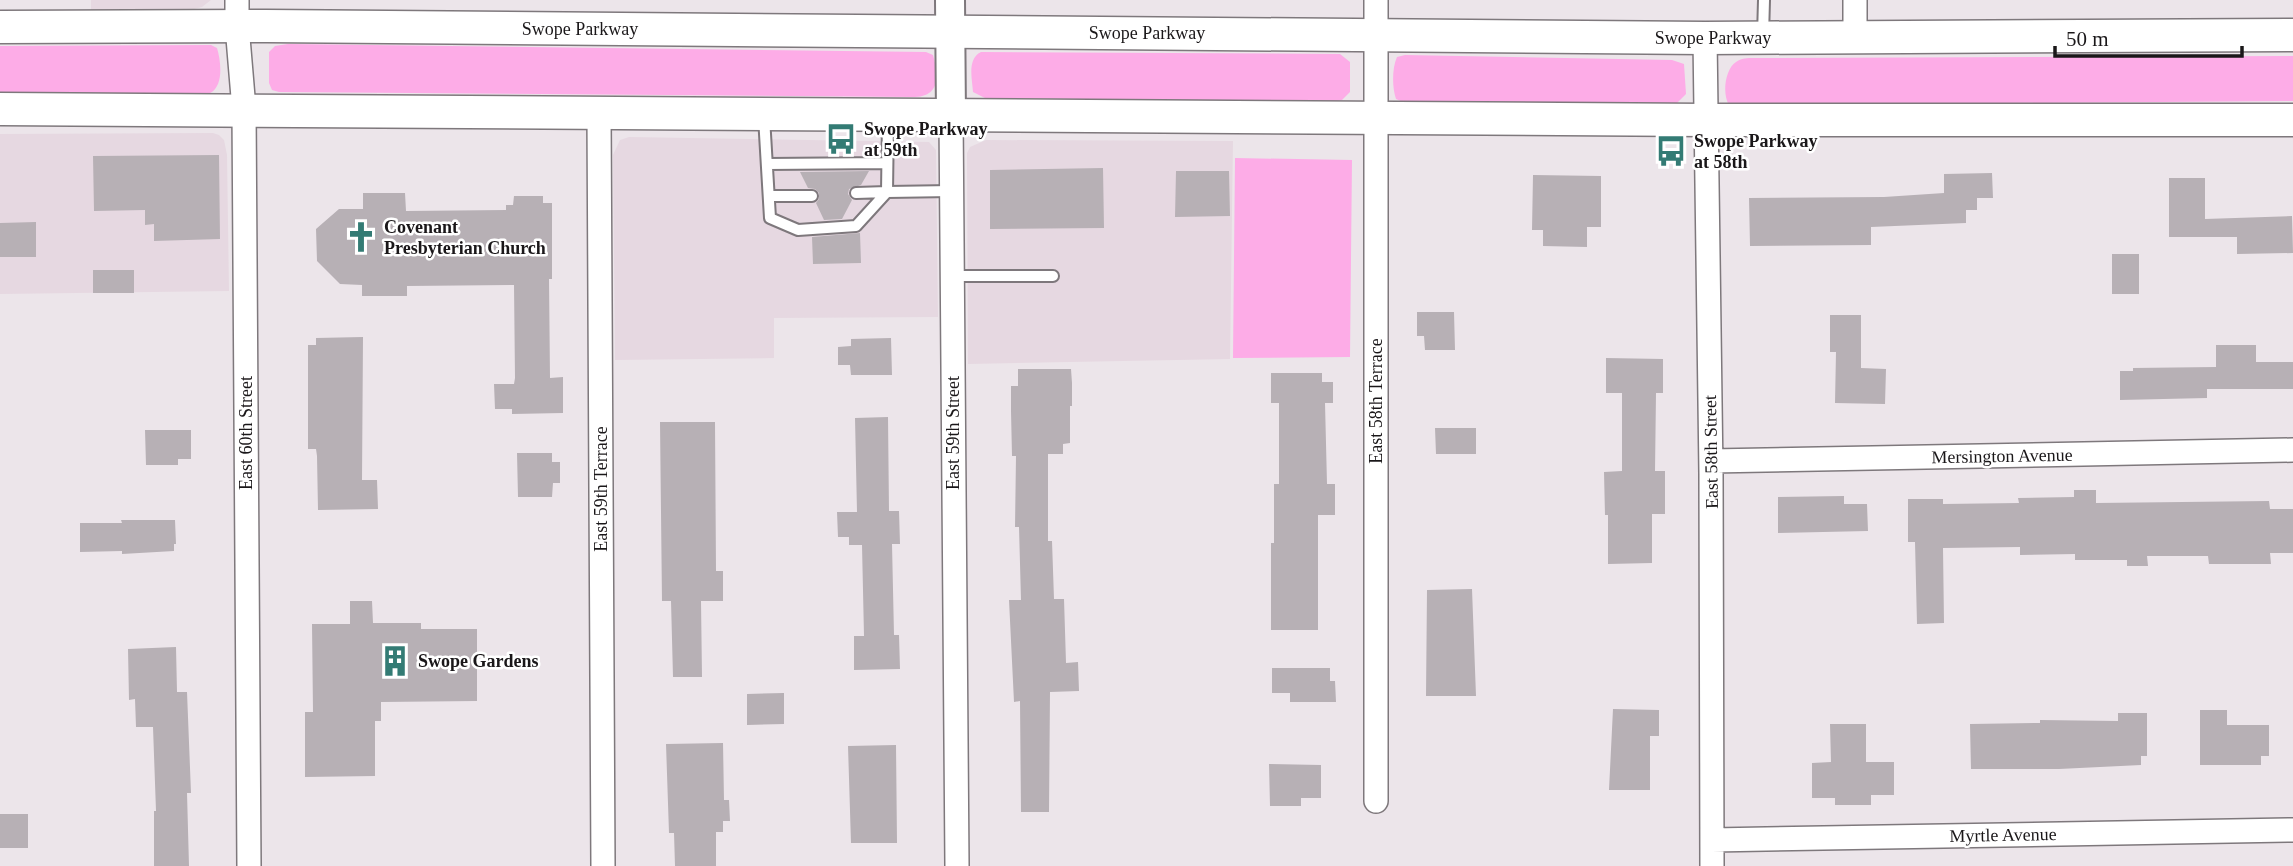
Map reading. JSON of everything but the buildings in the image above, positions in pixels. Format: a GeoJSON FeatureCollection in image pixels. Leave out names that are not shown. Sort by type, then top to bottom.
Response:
{"type":"FeatureCollection","features":[{"type":"Feature","properties":{"kind":"main road","name":"Swope Parkway"},"geometry":{"type":"LineString","coordinates":[[0,27],[237,13],[950,32],[1705,38],[2293,35]]}},
{"type":"Feature","properties":{"kind":"main road"},"geometry":{"type":"LineString","coordinates":[[0,109],[1706,120],[2293,120]]}},
{"type":"Feature","properties":{"kind":"street","name":"East 59th Street"},"geometry":{"type":"LineString","coordinates":[[950,0],[957,866]]}},
{"type":"Feature","properties":{"kind":"street","name":"East 58th Terrace"},"geometry":{"type":"LineString","coordinates":[[1376,0],[1376,801]]}},
{"type":"Feature","properties":{"kind":"street"},"geometry":{"type":"LineString","coordinates":[[1855,0],[1855,37]]}},
{"type":"Feature","properties":{"kind":"street","name":"East 60th Street"},"geometry":{"type":"LineString","coordinates":[[237,13],[244,109],[249,866]]}},
{"type":"Feature","properties":{"kind":"street","name":"East 58th Street"},"geometry":{"type":"LineString","coordinates":[[1705,38],[1711,461],[1712,866]]}},
{"type":"Feature","properties":{"kind":"street","name":"East 59th Terrace"},"geometry":{"type":"LineString","coordinates":[[599,113],[603,866]]}},
{"type":"Feature","properties":{"kind":"street","name":"Mersington Avenue"},"geometry":{"type":"LineString","coordinates":[[1711,461],[2293,450]]}},
{"type":"Feature","properties":{"kind":"street","name":"Myrtle Avenue"},"geometry":{"type":"LineString","coordinates":[[1712,840],[2293,830]]}},
{"type":"Feature","properties":{"kind":"lane"},"geometry":{"type":"LineString","coordinates":[[1763,38],[1764,0]]}},
{"type":"Feature","properties":{"kind":"lane"},"geometry":{"type":"LineString","coordinates":[[764,114],[770,218],[798,230],[856,226],[887,192],[888,115]]}},
{"type":"Feature","properties":{"kind":"lane"},"geometry":{"type":"LineString","coordinates":[[767,164],[887,163]]}},
{"type":"Feature","properties":{"kind":"lane"},"geometry":{"type":"LineString","coordinates":[[856,193],[951,191]]}},
{"type":"Feature","properties":{"kind":"lane"},"geometry":{"type":"LineString","coordinates":[[769,196],[812,196]]}},
{"type":"Feature","properties":{"kind":"lane"},"geometry":{"type":"LineString","coordinates":[[952,276],[1053,276]]}},
{"type":"Feature","properties":{"kind":"shaded area"},"geometry":{"type":"Polygon","coordinates":[[[91,0],[211,0],[202,7],[190,10],[91,10],[91,0]]]}},
{"type":"Feature","properties":{"kind":"shaded area"},"geometry":{"type":"Polygon","coordinates":[[[288,44],[926,52],[933,55],[937,77],[929,93],[915,97],[279,92],[272,90],[269,83],[269,52],[275,46],[288,44]]]}},
{"type":"Feature","properties":{"kind":"shaded area"},"geometry":{"type":"Polygon","coordinates":[[[211,45],[217,48],[220,73],[218,85],[210,93],[0,94],[0,46],[211,45]]]}},
{"type":"Feature","properties":{"kind":"shaded area"},"geometry":{"type":"Polygon","coordinates":[[[981,52],[1340,54],[1350,62],[1350,92],[1342,100],[1332,102],[985,98],[973,92],[972,81],[972,64],[981,52]]]}},
{"type":"Feature","properties":{"kind":"shaded area"},"geometry":{"type":"Polygon","coordinates":[[[2293,56],[2293,101],[1729,105],[1726,95],[1729,70],[1736,62],[1747,58],[2293,56]]]}},
{"type":"Feature","properties":{"kind":"shaded area"},"geometry":{"type":"Polygon","coordinates":[[[1397,57],[1672,60],[1684,64],[1686,94],[1677,103],[1668,104],[1403,102],[1396,99],[1393,78],[1397,57]]]}},
{"type":"Feature","properties":{"kind":"shaded area"},"geometry":{"type":"Polygon","coordinates":[[[213,133],[224,140],[227,155],[229,291],[0,294],[0,134],[213,133]]]}},
{"type":"Feature","properties":{"kind":"shaded area"},"geometry":{"type":"Polygon","coordinates":[[[629,137],[929,142],[936,150],[938,317],[774,318],[774,358],[615,360],[613,155],[620,140],[629,137]]]}},
{"type":"Feature","properties":{"kind":"shaded area"},"geometry":{"type":"Polygon","coordinates":[[[986,140],[1233,141],[1230,359],[968,364],[967,153],[970,147],[986,140]]]}},
{"type":"Feature","properties":{"kind":"shaded area"},"geometry":{"type":"Polygon","coordinates":[[[1235,158],[1352,160],[1350,357],[1233,358],[1235,158]]]}},
{"type":"Feature","properties":{"kind":"place","name":"Swope Parkway at 59th"},"geometry":{"type":"Point","coordinates":[841,139]}},
{"type":"Feature","properties":{"kind":"place","name":"Swope Parkway at 58th"},"geometry":{"type":"Point","coordinates":[1671,151]}},
{"type":"Feature","properties":{"kind":"place","name":"Covenant Presbyterian Church"},"geometry":{"type":"Point","coordinates":[361,237]}},
{"type":"Feature","properties":{"kind":"place","name":"Swope Gardens"},"geometry":{"type":"Point","coordinates":[395,661]}}]}
